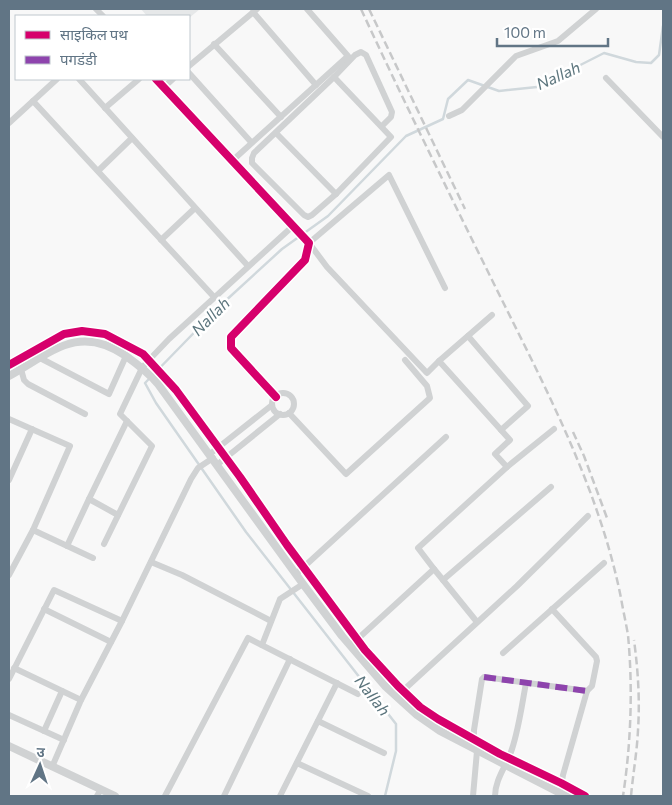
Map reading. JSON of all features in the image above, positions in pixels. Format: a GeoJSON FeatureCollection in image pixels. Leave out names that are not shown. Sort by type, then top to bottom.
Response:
{"type":"FeatureCollection","features":[{"type":"Feature","properties":{"kind":"street"},"geometry":{"type":"LineString","coordinates":[[233,160],[348,56],[307,9]]}},
{"type":"Feature","properties":{"kind":"street"},"geometry":{"type":"LineString","coordinates":[[449,116],[462,110],[516,56],[558,41],[596,9]]}},
{"type":"Feature","properties":{"kind":"street"},"geometry":{"type":"LineString","coordinates":[[190,65],[255,10],[316,85]]}},
{"type":"Feature","properties":{"kind":"street"},"geometry":{"type":"LineString","coordinates":[[214,44],[281,117]]}},
{"type":"Feature","properties":{"kind":"street"},"geometry":{"type":"LineString","coordinates":[[334,78],[391,137],[336,194],[312,215],[304,215],[252,163],[254,153],[334,78],[355,55],[361,52],[366,55],[392,112],[391,117],[382,126]]}},
{"type":"Feature","properties":{"kind":"street"},"geometry":{"type":"LineString","coordinates":[[190,74],[251,142]]}},
{"type":"Feature","properties":{"kind":"street"},"geometry":{"type":"LineString","coordinates":[[606,78],[663,137]]}},
{"type":"Feature","properties":{"kind":"street"},"geometry":{"type":"LineString","coordinates":[[9,123],[56,80]]}},
{"type":"Feature","properties":{"kind":"street"},"geometry":{"type":"LineString","coordinates":[[79,80],[248,266]]}},
{"type":"Feature","properties":{"kind":"street"},"geometry":{"type":"LineString","coordinates":[[105,108],[138,80]]}},
{"type":"Feature","properties":{"kind":"street"},"geometry":{"type":"LineString","coordinates":[[157,80],[266,194],[310,243],[326,267],[427,373],[492,315]]}},
{"type":"Feature","properties":{"kind":"street"},"geometry":{"type":"LineString","coordinates":[[164,87],[172,80]]}},
{"type":"Feature","properties":{"kind":"street"},"geometry":{"type":"LineString","coordinates":[[33,101],[214,297]]}},
{"type":"Feature","properties":{"kind":"street"},"geometry":{"type":"LineString","coordinates":[[276,133],[336,194]]}},
{"type":"Feature","properties":{"kind":"street"},"geometry":{"type":"LineString","coordinates":[[98,171],[132,138]]}},
{"type":"Feature","properties":{"kind":"street"},"geometry":{"type":"LineString","coordinates":[[276,396],[231,348],[230,337],[305,260],[310,243],[389,175],[445,288]]}},
{"type":"Feature","properties":{"kind":"street"},"geometry":{"type":"LineString","coordinates":[[266,194],[275,186]]}},
{"type":"Feature","properties":{"kind":"street"},"geometry":{"type":"LineString","coordinates":[[161,240],[195,208]]}},
{"type":"Feature","properties":{"kind":"street"},"geometry":{"type":"LineString","coordinates":[[104,544],[152,446],[120,414],[142,368],[214,297],[294,225]]}},
{"type":"Feature","properties":{"kind":"street"},"geometry":{"type":"LineString","coordinates":[[9,365],[64,334],[82,331],[111,337],[131,347],[149,360],[176,390],[365,650],[403,690],[420,707],[438,719],[474,738],[508,762],[560,793],[573,796]]}},
{"type":"Feature","properties":{"kind":"street"},"geometry":{"type":"LineString","coordinates":[[468,336],[528,406],[501,430]]}},
{"type":"Feature","properties":{"kind":"street"},"geometry":{"type":"LineString","coordinates":[[9,376],[62,346],[76,341],[101,342],[126,356],[151,376],[350,646],[396,697],[430,725],[477,751],[561,783],[585,796]]}},
{"type":"Feature","properties":{"kind":"street"},"geometry":{"type":"LineString","coordinates":[[40,358],[109,394],[126,356]]}},
{"type":"Feature","properties":{"kind":"street"},"geometry":{"type":"LineString","coordinates":[[289,413],[346,474],[430,398],[427,386],[405,360]]}},
{"type":"Feature","properties":{"kind":"street"},"geometry":{"type":"LineString","coordinates":[[439,361],[510,440],[496,454],[507,467]]}},
{"type":"Feature","properties":{"kind":"street"},"geometry":{"type":"LineString","coordinates":[[21,369],[24,380],[28,384],[85,414]]}},
{"type":"Feature","properties":{"kind":"street"},"geometry":{"type":"LineString","coordinates":[[52,767],[82,700],[198,468],[212,459],[226,458],[280,414],[289,413],[293,409],[293,399],[285,393],[276,396],[272,405],[218,447],[212,459]]}},
{"type":"Feature","properties":{"kind":"street"},"geometry":{"type":"LineString","coordinates":[[272,405],[280,414]]}},
{"type":"Feature","properties":{"kind":"street"},"geometry":{"type":"LineString","coordinates":[[9,418],[70,446],[33,530],[9,576]]}},
{"type":"Feature","properties":{"kind":"street"},"geometry":{"type":"LineString","coordinates":[[66,546],[127,421]]}},
{"type":"Feature","properties":{"kind":"street"},"geometry":{"type":"LineString","coordinates":[[9,480],[32,429]]}},
{"type":"Feature","properties":{"kind":"street"},"geometry":{"type":"LineString","coordinates":[[477,622],[418,548],[507,467],[554,429]]}},
{"type":"Feature","properties":{"kind":"street"},"geometry":{"type":"LineString","coordinates":[[296,574],[446,437]]}},
{"type":"Feature","properties":{"kind":"street"},"geometry":{"type":"LineString","coordinates":[[444,580],[550,487]]}},
{"type":"Feature","properties":{"kind":"street"},"geometry":{"type":"LineString","coordinates":[[89,499],[118,515]]}},
{"type":"Feature","properties":{"kind":"street"},"geometry":{"type":"LineString","coordinates":[[396,697],[588,516]]}},
{"type":"Feature","properties":{"kind":"street"},"geometry":{"type":"LineString","coordinates":[[33,530],[92,558]]}},
{"type":"Feature","properties":{"kind":"street"},"geometry":{"type":"LineString","coordinates":[[151,562],[182,575],[271,622]]}},
{"type":"Feature","properties":{"kind":"street"},"geometry":{"type":"LineString","coordinates":[[503,653],[604,563]]}},
{"type":"Feature","properties":{"kind":"street"},"geometry":{"type":"LineString","coordinates":[[350,646],[434,569]]}},
{"type":"Feature","properties":{"kind":"street"},"geometry":{"type":"LineString","coordinates":[[262,645],[280,599],[303,584]]}},
{"type":"Feature","properties":{"kind":"street"},"geometry":{"type":"LineString","coordinates":[[9,679],[54,590],[58,590],[122,621]]}},
{"type":"Feature","properties":{"kind":"street"},"geometry":{"type":"LineString","coordinates":[[44,609],[111,642]]}},
{"type":"Feature","properties":{"kind":"street"},"geometry":{"type":"LineString","coordinates":[[552,609],[598,661],[592,686],[587,691],[561,783],[560,793]]}},
{"type":"Feature","properties":{"kind":"street"},"geometry":{"type":"LineString","coordinates":[[165,796],[248,638],[358,694]]}},
{"type":"Feature","properties":{"kind":"street"},"geometry":{"type":"LineString","coordinates":[[224,796],[290,659]]}},
{"type":"Feature","properties":{"kind":"street"},"geometry":{"type":"LineString","coordinates":[[14,668],[82,700]]}},
{"type":"Feature","properties":{"kind":"street"},"geometry":{"type":"LineString","coordinates":[[473,796],[477,751],[474,730],[482,679],[484,677],[587,691]]}},
{"type":"Feature","properties":{"kind":"street"},"geometry":{"type":"LineString","coordinates":[[280,796],[337,683]]}},
{"type":"Feature","properties":{"kind":"street"},"geometry":{"type":"LineString","coordinates":[[495,796],[495,786],[508,762],[513,746],[526,683]]}},
{"type":"Feature","properties":{"kind":"street"},"geometry":{"type":"LineString","coordinates":[[44,731],[62,691]]}},
{"type":"Feature","properties":{"kind":"street"},"geometry":{"type":"LineString","coordinates":[[9,715],[64,740]]}},
{"type":"Feature","properties":{"kind":"street"},"geometry":{"type":"LineString","coordinates":[[318,721],[384,753]]}},
{"type":"Feature","properties":{"kind":"street"},"geometry":{"type":"LineString","coordinates":[[9,746],[99,793],[115,796]]}},
{"type":"Feature","properties":{"kind":"street"},"geometry":{"type":"LineString","coordinates":[[297,763],[368,796]]}},
{"type":"Feature","properties":{"kind":"shaded area"},"geometry":{"type":"Polygon","coordinates":[[[141,9],[200,9],[190,17],[190,15],[146,15],[141,9]]]}},
{"type":"Feature","properties":{"kind":"waterway","name":"Nallah"},"geometry":{"type":"LineString","coordinates":[[385,796],[396,751],[396,724],[246,532],[156,403],[145,383],[222,304],[282,249],[328,216],[406,136],[443,119],[448,99],[468,80],[499,91],[537,87],[604,53],[636,62],[651,63],[659,55],[663,26]]}},
{"type":"Feature","properties":{"kind":"railway"},"geometry":{"type":"LineString","coordinates":[[361,9],[569,439],[599,517],[611,557],[628,635],[630,716],[623,796]]}},
{"type":"Feature","properties":{"kind":"railway"},"geometry":{"type":"LineString","coordinates":[[369,9],[465,209]]}},
{"type":"Feature","properties":{"kind":"railway"},"geometry":{"type":"LineString","coordinates":[[573,432],[607,518]]}},
{"type":"Feature","properties":{"kind":"railway"},"geometry":{"type":"LineString","coordinates":[[631,796],[639,719],[637,662],[634,640]]}},
{"type":"Feature","properties":{"kind":"marked path"},"geometry":{"type":"LineString","coordinates":[[484,677],[587,691]]}},
{"type":"Feature","properties":{"kind":"cycle path"},"geometry":{"type":"LineString","coordinates":[[157,80],[309,243],[305,260],[231,337],[231,348],[276,397]]}},
{"type":"Feature","properties":{"kind":"cycle path"},"geometry":{"type":"LineString","coordinates":[[9,365],[64,334],[82,331],[105,334],[143,354],[176,390],[365,650],[398,686],[420,707],[438,719],[500,754],[585,796]]}}]}
